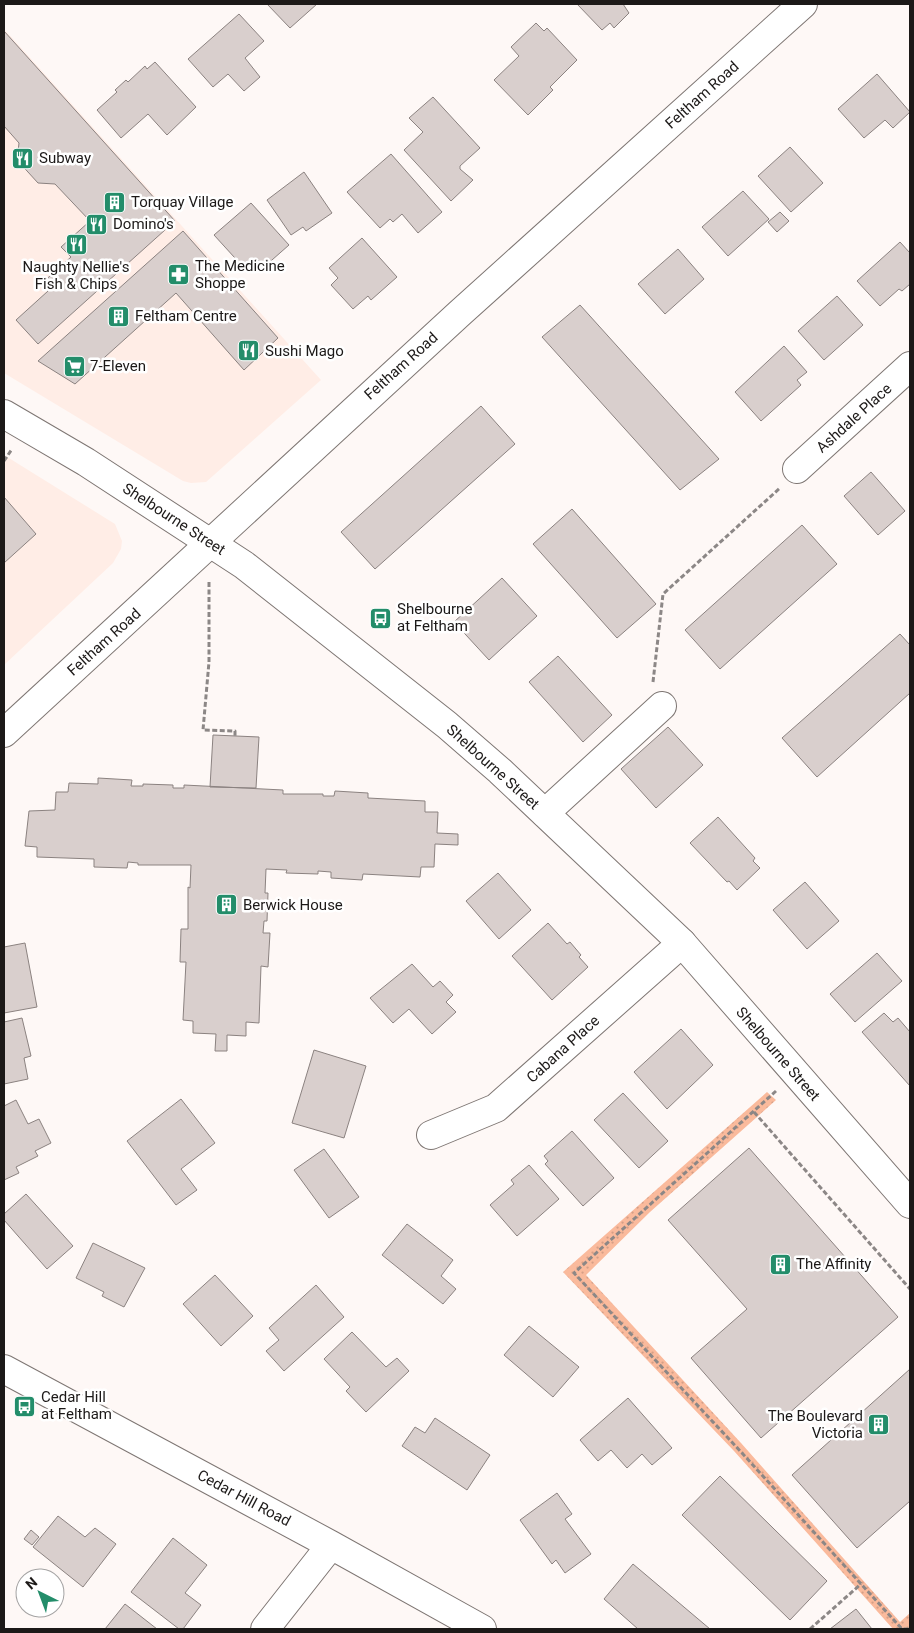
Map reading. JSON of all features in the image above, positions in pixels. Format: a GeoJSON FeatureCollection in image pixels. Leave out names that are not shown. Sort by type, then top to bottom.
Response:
{"type":"FeatureCollection","features":[{"type":"Feature","properties":{"kind":"street","name":"Feltham Road"},"geometry":{"type":"LineString","coordinates":[[4,733],[168,584],[210,542],[803,4]]}},
{"type":"Feature","properties":{"kind":"street","name":"Ashdale Place"},"geometry":{"type":"LineString","coordinates":[[797,469],[910,366]]}},
{"type":"Feature","properties":{"kind":"street","name":"Shelbourne Street"},"geometry":{"type":"LineString","coordinates":[[4,414],[82,460],[244,564],[447,725],[545,813],[682,943],[910,1204]]}},
{"type":"Feature","properties":{"kind":"street"},"geometry":{"type":"LineString","coordinates":[[545,813],[658,697]]}},
{"type":"Feature","properties":{"kind":"street","name":"Cabana Place"},"geometry":{"type":"LineString","coordinates":[[431,1134],[496,1108],[682,943]]}},
{"type":"Feature","properties":{"kind":"street","name":"Cedar Hill Road"},"geometry":{"type":"LineString","coordinates":[[4,1369],[331,1544],[482,1629]]}},
{"type":"Feature","properties":{"kind":"street"},"geometry":{"type":"LineString","coordinates":[[265,1629],[331,1544]]}},
{"type":"Feature","properties":{"kind":"path"},"geometry":{"type":"LineString","coordinates":[[658,697],[663,594],[792,478],[797,469]]}},
{"type":"Feature","properties":{"kind":"path"},"geometry":{"type":"LineString","coordinates":[[210,542],[209,662],[203,730],[235,731],[235,736]]}},
{"type":"Feature","properties":{"kind":"path"},"geometry":{"type":"LineString","coordinates":[[910,1289],[754,1112],[574,1273],[902,1629],[910,1629]]}},
{"type":"Feature","properties":{"kind":"path"},"geometry":{"type":"LineString","coordinates":[[810,1629],[862,1584]]}},
{"type":"Feature","properties":{"kind":"shaded area"},"geometry":{"type":"Polygon","coordinates":[[[4,29],[321,380],[206,482],[191,483],[183,481],[4,373],[4,29]]]}},
{"type":"Feature","properties":{"kind":"shaded area"},"geometry":{"type":"Polygon","coordinates":[[[4,455],[115,524],[122,541],[121,549],[113,563],[4,665],[4,455]]]}},
{"type":"Feature","properties":{"kind":"shaded area"},"geometry":{"type":"Polygon","coordinates":[[[767,1092],[776,1100],[650,1212],[586,1275],[741,1443],[900,1622],[910,1613],[910,1629],[893,1629],[734,1451],[563,1272],[767,1092]]]}},
{"type":"Feature","properties":{"kind":"building"},"geometry":{"type":"Polygon","coordinates":[[[267,4],[317,4],[290,28],[267,4]]]}},
{"type":"Feature","properties":{"kind":"building"},"geometry":{"type":"Polygon","coordinates":[[[577,4],[623,4],[629,13],[614,28],[610,23],[602,30],[577,4]]]}},
{"type":"Feature","properties":{"kind":"building"},"geometry":{"type":"Polygon","coordinates":[[[239,14],[264,41],[245,58],[260,77],[244,91],[228,74],[213,87],[188,59],[239,14]]]}},
{"type":"Feature","properties":{"kind":"building"},"geometry":{"type":"Polygon","coordinates":[[[536,23],[544,31],[547,28],[577,60],[550,87],[553,90],[528,115],[494,80],[519,56],[511,47],[536,23]]]}},
{"type":"Feature","properties":{"kind":"building","name":"Torquay Village"},"geometry":{"type":"Polygon","coordinates":[[[4,31],[175,221],[38,344],[16,320],[48,291],[41,284],[71,257],[61,247],[90,221],[55,184],[38,183],[17,160],[19,143],[4,126],[4,31]]]}},
{"type":"Feature","properties":{"kind":"building"},"geometry":{"type":"Polygon","coordinates":[[[155,62],[196,107],[167,135],[148,114],[121,138],[97,110],[117,92],[115,90],[126,80],[128,82],[145,66],[147,69],[155,62]]]}},
{"type":"Feature","properties":{"kind":"building"},"geometry":{"type":"Polygon","coordinates":[[[877,74],[910,112],[893,128],[885,120],[864,138],[838,109],[877,74]]]}},
{"type":"Feature","properties":{"kind":"building"},"geometry":{"type":"Polygon","coordinates":[[[433,97],[480,148],[460,166],[460,169],[473,180],[451,201],[404,150],[423,132],[409,118],[433,97]]]}},
{"type":"Feature","properties":{"kind":"building"},"geometry":{"type":"Polygon","coordinates":[[[790,147],[823,183],[791,212],[758,176],[790,147]]]}},
{"type":"Feature","properties":{"kind":"building"},"geometry":{"type":"Polygon","coordinates":[[[391,154],[442,212],[418,233],[402,214],[393,222],[390,219],[380,228],[347,192],[391,154]]]}},
{"type":"Feature","properties":{"kind":"building"},"geometry":{"type":"Polygon","coordinates":[[[304,172],[332,213],[306,231],[303,227],[291,235],[267,200],[304,172]]]}},
{"type":"Feature","properties":{"kind":"building"},"geometry":{"type":"Polygon","coordinates":[[[743,191],[769,219],[728,256],[702,227],[743,191]]]}},
{"type":"Feature","properties":{"kind":"building"},"geometry":{"type":"Polygon","coordinates":[[[251,203],[289,245],[264,267],[257,259],[245,269],[214,235],[251,203]]]}},
{"type":"Feature","properties":{"kind":"building"},"geometry":{"type":"Polygon","coordinates":[[[780,212],[789,221],[777,232],[768,222],[780,212]]]}},
{"type":"Feature","properties":{"kind":"building","name":"Feltham Centre"},"geometry":{"type":"Polygon","coordinates":[[[183,231],[278,338],[244,370],[176,293],[75,384],[38,361],[183,231]]]}},
{"type":"Feature","properties":{"kind":"building"},"geometry":{"type":"Polygon","coordinates":[[[362,238],[397,277],[371,300],[368,296],[353,309],[331,285],[338,278],[329,268],[362,238]]]}},
{"type":"Feature","properties":{"kind":"building"},"geometry":{"type":"Polygon","coordinates":[[[900,242],[910,253],[910,284],[902,291],[899,289],[880,306],[857,281],[900,242]]]}},
{"type":"Feature","properties":{"kind":"building"},"geometry":{"type":"Polygon","coordinates":[[[678,249],[704,279],[665,314],[638,284],[678,249]]]}},
{"type":"Feature","properties":{"kind":"building"},"geometry":{"type":"Polygon","coordinates":[[[837,296],[863,325],[824,360],[798,331],[837,296]]]}},
{"type":"Feature","properties":{"kind":"building"},"geometry":{"type":"Polygon","coordinates":[[[580,305],[719,459],[680,490],[542,337],[580,305]]]}},
{"type":"Feature","properties":{"kind":"building"},"geometry":{"type":"Polygon","coordinates":[[[784,346],[807,372],[797,380],[801,385],[761,421],[735,392],[784,346]]]}},
{"type":"Feature","properties":{"kind":"building"},"geometry":{"type":"Polygon","coordinates":[[[481,406],[515,444],[375,569],[341,532],[481,406]]]}},
{"type":"Feature","properties":{"kind":"building"},"geometry":{"type":"Polygon","coordinates":[[[871,472],[905,511],[878,535],[844,496],[871,472]]]}},
{"type":"Feature","properties":{"kind":"building"},"geometry":{"type":"Polygon","coordinates":[[[4,497],[36,534],[4,563],[4,497]]]}},
{"type":"Feature","properties":{"kind":"building"},"geometry":{"type":"Polygon","coordinates":[[[572,509],[656,604],[617,638],[533,544],[572,509]]]}},
{"type":"Feature","properties":{"kind":"building"},"geometry":{"type":"Polygon","coordinates":[[[802,525],[837,564],[720,669],[685,630],[802,525]]]}},
{"type":"Feature","properties":{"kind":"building"},"geometry":{"type":"Polygon","coordinates":[[[502,578],[537,616],[489,660],[454,622],[502,578]]]}},
{"type":"Feature","properties":{"kind":"building"},"geometry":{"type":"Polygon","coordinates":[[[900,634],[910,645],[910,693],[817,777],[782,738],[900,634]]]}},
{"type":"Feature","properties":{"kind":"building"},"geometry":{"type":"Polygon","coordinates":[[[558,656],[612,715],[583,742],[529,682],[558,656]]]}},
{"type":"Feature","properties":{"kind":"building"},"geometry":{"type":"Polygon","coordinates":[[[668,727],[703,765],[656,808],[621,769],[668,727]]]}},
{"type":"Feature","properties":{"kind":"building"},"geometry":{"type":"Polygon","coordinates":[[[213,735],[259,737],[256,788],[210,787],[213,735]]]}},
{"type":"Feature","properties":{"kind":"building","name":"Berwick House"},"geometry":{"type":"Polygon","coordinates":[[[98,778],[132,780],[131,786],[143,786],[143,784],[173,785],[173,788],[184,788],[184,785],[283,790],[283,794],[323,794],[323,796],[334,796],[335,791],[368,793],[368,798],[425,801],[425,812],[438,812],[437,833],[458,834],[458,845],[435,844],[434,867],[421,867],[420,877],[363,874],[362,880],[331,878],[331,872],[318,871],[318,874],[286,873],[287,870],[266,869],[265,893],[268,893],[267,921],[264,921],[263,933],[270,933],[268,967],[261,966],[259,1023],[246,1022],[246,1036],[227,1035],[227,1051],[215,1051],[216,1034],[193,1033],[193,1021],[183,1020],[186,962],[180,962],[181,929],[188,929],[188,887],[190,888],[191,865],[138,865],[138,863],[128,862],[127,868],[94,867],[94,859],[37,857],[37,847],[25,846],[29,811],[55,810],[56,792],[68,792],[69,783],[98,784],[98,778]]]}},
{"type":"Feature","properties":{"kind":"building"},"geometry":{"type":"Polygon","coordinates":[[[718,817],[755,858],[753,861],[760,868],[737,890],[690,843],[718,817]]]}},
{"type":"Feature","properties":{"kind":"building"},"geometry":{"type":"Polygon","coordinates":[[[498,873],[531,910],[499,939],[466,901],[498,873]]]}},
{"type":"Feature","properties":{"kind":"building"},"geometry":{"type":"Polygon","coordinates":[[[805,882],[839,921],[807,949],[773,910],[805,882]]]}},
{"type":"Feature","properties":{"kind":"building"},"geometry":{"type":"Polygon","coordinates":[[[548,923],[567,944],[570,942],[588,967],[552,1000],[512,956],[548,923]]]}},
{"type":"Feature","properties":{"kind":"building"},"geometry":{"type":"Polygon","coordinates":[[[25,943],[37,1007],[4,1013],[4,947],[25,943]]]}},
{"type":"Feature","properties":{"kind":"building"},"geometry":{"type":"Polygon","coordinates":[[[877,953],[902,981],[855,1022],[830,994],[877,953]]]}},
{"type":"Feature","properties":{"kind":"building"},"geometry":{"type":"Polygon","coordinates":[[[412,964],[433,987],[440,981],[453,995],[446,1002],[456,1012],[432,1034],[409,1009],[393,1023],[370,998],[412,964]]]}},
{"type":"Feature","properties":{"kind":"building"},"geometry":{"type":"Polygon","coordinates":[[[884,1013],[893,1022],[898,1018],[910,1032],[910,1086],[862,1032],[884,1013]]]}},
{"type":"Feature","properties":{"kind":"building"},"geometry":{"type":"Polygon","coordinates":[[[22,1018],[31,1056],[24,1058],[28,1079],[4,1084],[4,1022],[22,1018]]]}},
{"type":"Feature","properties":{"kind":"building"},"geometry":{"type":"Polygon","coordinates":[[[681,1029],[713,1065],[667,1109],[634,1072],[681,1029]]]}},
{"type":"Feature","properties":{"kind":"building"},"geometry":{"type":"Polygon","coordinates":[[[314,1050],[366,1066],[344,1138],[292,1123],[314,1050]]]}},
{"type":"Feature","properties":{"kind":"building"},"geometry":{"type":"Polygon","coordinates":[[[623,1093],[668,1141],[639,1168],[594,1120],[623,1093]]]}},
{"type":"Feature","properties":{"kind":"building"},"geometry":{"type":"Polygon","coordinates":[[[181,1099],[215,1143],[181,1169],[197,1190],[176,1205],[127,1141],[181,1099]]]}},
{"type":"Feature","properties":{"kind":"building"},"geometry":{"type":"Polygon","coordinates":[[[16,1100],[28,1124],[39,1119],[51,1143],[35,1151],[38,1156],[16,1167],[19,1173],[4,1180],[4,1106],[16,1100]]]}},
{"type":"Feature","properties":{"kind":"building"},"geometry":{"type":"Polygon","coordinates":[[[572,1131],[614,1178],[583,1206],[545,1164],[548,1161],[544,1156],[572,1131]]]}},
{"type":"Feature","properties":{"kind":"building","name":"The Affinity"},"geometry":{"type":"Polygon","coordinates":[[[749,1148],[898,1317],[761,1438],[691,1358],[747,1309],[668,1220],[749,1148]]]}},
{"type":"Feature","properties":{"kind":"building"},"geometry":{"type":"Polygon","coordinates":[[[324,1149],[359,1197],[329,1218],[294,1170],[324,1149]]]}},
{"type":"Feature","properties":{"kind":"building"},"geometry":{"type":"Polygon","coordinates":[[[529,1165],[559,1199],[517,1236],[490,1205],[514,1184],[511,1180],[529,1165]]]}},
{"type":"Feature","properties":{"kind":"building"},"geometry":{"type":"Polygon","coordinates":[[[26,1194],[73,1246],[47,1269],[4,1220],[4,1214],[26,1194]]]}},
{"type":"Feature","properties":{"kind":"building"},"geometry":{"type":"Polygon","coordinates":[[[407,1224],[453,1260],[441,1276],[456,1289],[443,1304],[382,1255],[407,1224]]]}},
{"type":"Feature","properties":{"kind":"building"},"geometry":{"type":"Polygon","coordinates":[[[93,1243],[145,1268],[124,1307],[102,1296],[104,1292],[76,1278],[93,1243]]]}},
{"type":"Feature","properties":{"kind":"building"},"geometry":{"type":"Polygon","coordinates":[[[215,1275],[253,1316],[221,1346],[183,1304],[215,1275]]]}},
{"type":"Feature","properties":{"kind":"building"},"geometry":{"type":"Polygon","coordinates":[[[316,1285],[344,1317],[284,1371],[266,1351],[279,1340],[269,1328],[316,1285]]]}},
{"type":"Feature","properties":{"kind":"building"},"geometry":{"type":"Polygon","coordinates":[[[529,1326],[579,1367],[553,1397],[504,1355],[529,1326]]]}},
{"type":"Feature","properties":{"kind":"building"},"geometry":{"type":"Polygon","coordinates":[[[352,1332],[386,1367],[397,1358],[409,1371],[366,1412],[346,1391],[350,1387],[324,1359],[352,1332]]]}},
{"type":"Feature","properties":{"kind":"building","name":"The Boulevard Victoria"},"geometry":{"type":"Polygon","coordinates":[[[910,1369],[910,1501],[857,1548],[792,1475],[910,1369]]]}},
{"type":"Feature","properties":{"kind":"building"},"geometry":{"type":"Polygon","coordinates":[[[628,1398],[672,1448],[652,1465],[642,1454],[627,1468],[611,1450],[598,1461],[580,1440],[628,1398]]]}},
{"type":"Feature","properties":{"kind":"building"},"geometry":{"type":"Polygon","coordinates":[[[435,1418],[490,1455],[467,1490],[402,1446],[415,1427],[425,1433],[435,1418]]]}},
{"type":"Feature","properties":{"kind":"building"},"geometry":{"type":"Polygon","coordinates":[[[720,1476],[827,1581],[790,1620],[682,1515],[720,1476]]]}},
{"type":"Feature","properties":{"kind":"building"},"geometry":{"type":"Polygon","coordinates":[[[557,1493],[572,1514],[565,1519],[591,1554],[565,1573],[556,1560],[552,1564],[520,1520],[557,1493]]]}},
{"type":"Feature","properties":{"kind":"building"},"geometry":{"type":"Polygon","coordinates":[[[58,1516],[85,1537],[95,1528],[116,1544],[83,1587],[65,1573],[65,1568],[59,1568],[33,1547],[58,1516]]]}},
{"type":"Feature","properties":{"kind":"building"},"geometry":{"type":"Polygon","coordinates":[[[31,1530],[39,1537],[32,1545],[24,1539],[31,1530]]]}},
{"type":"Feature","properties":{"kind":"building"},"geometry":{"type":"Polygon","coordinates":[[[173,1538],[207,1565],[185,1593],[201,1605],[183,1629],[179,1629],[131,1592],[173,1538]]]}},
{"type":"Feature","properties":{"kind":"building"},"geometry":{"type":"Polygon","coordinates":[[[633,1564],[710,1629],[638,1629],[604,1599],[633,1564]]]}},
{"type":"Feature","properties":{"kind":"building"},"geometry":{"type":"Polygon","coordinates":[[[125,1604],[157,1629],[105,1629],[125,1604]]]}},
{"type":"Feature","properties":{"kind":"building"},"geometry":{"type":"Polygon","coordinates":[[[856,1609],[872,1629],[830,1629],[856,1609]]]}},
{"type":"Feature","properties":{"kind":"place","name":"Subway"},"geometry":{"type":"Point","coordinates":[23,158]}},
{"type":"Feature","properties":{"kind":"place","name":"Torquay Village"},"geometry":{"type":"Point","coordinates":[115,202]}},
{"type":"Feature","properties":{"kind":"place","name":"Domino's"},"geometry":{"type":"Point","coordinates":[97,224]}},
{"type":"Feature","properties":{"kind":"place","name":"Naughty Nellie's Fish & Chips"},"geometry":{"type":"Point","coordinates":[76,244]}},
{"type":"Feature","properties":{"kind":"place","name":"The Medicine Shoppe"},"geometry":{"type":"Point","coordinates":[179,275]}},
{"type":"Feature","properties":{"kind":"place","name":"Feltham Centre"},"geometry":{"type":"Point","coordinates":[119,316]}},
{"type":"Feature","properties":{"kind":"place","name":"Sushi Mago"},"geometry":{"type":"Point","coordinates":[249,351]}},
{"type":"Feature","properties":{"kind":"place","name":"7-Eleven"},"geometry":{"type":"Point","coordinates":[74,366]}},
{"type":"Feature","properties":{"kind":"place","name":"Shelbourne at Feltham"},"geometry":{"type":"Point","coordinates":[381,618]}},
{"type":"Feature","properties":{"kind":"place","name":"Berwick House"},"geometry":{"type":"Point","coordinates":[227,905]}},
{"type":"Feature","properties":{"kind":"place","name":"The Affinity"},"geometry":{"type":"Point","coordinates":[780,1264]}},
{"type":"Feature","properties":{"kind":"place","name":"Cedar Hill at Feltham"},"geometry":{"type":"Point","coordinates":[25,1406]}},
{"type":"Feature","properties":{"kind":"place","name":"The Boulevard Victoria"},"geometry":{"type":"Point","coordinates":[879,1425]}}]}
